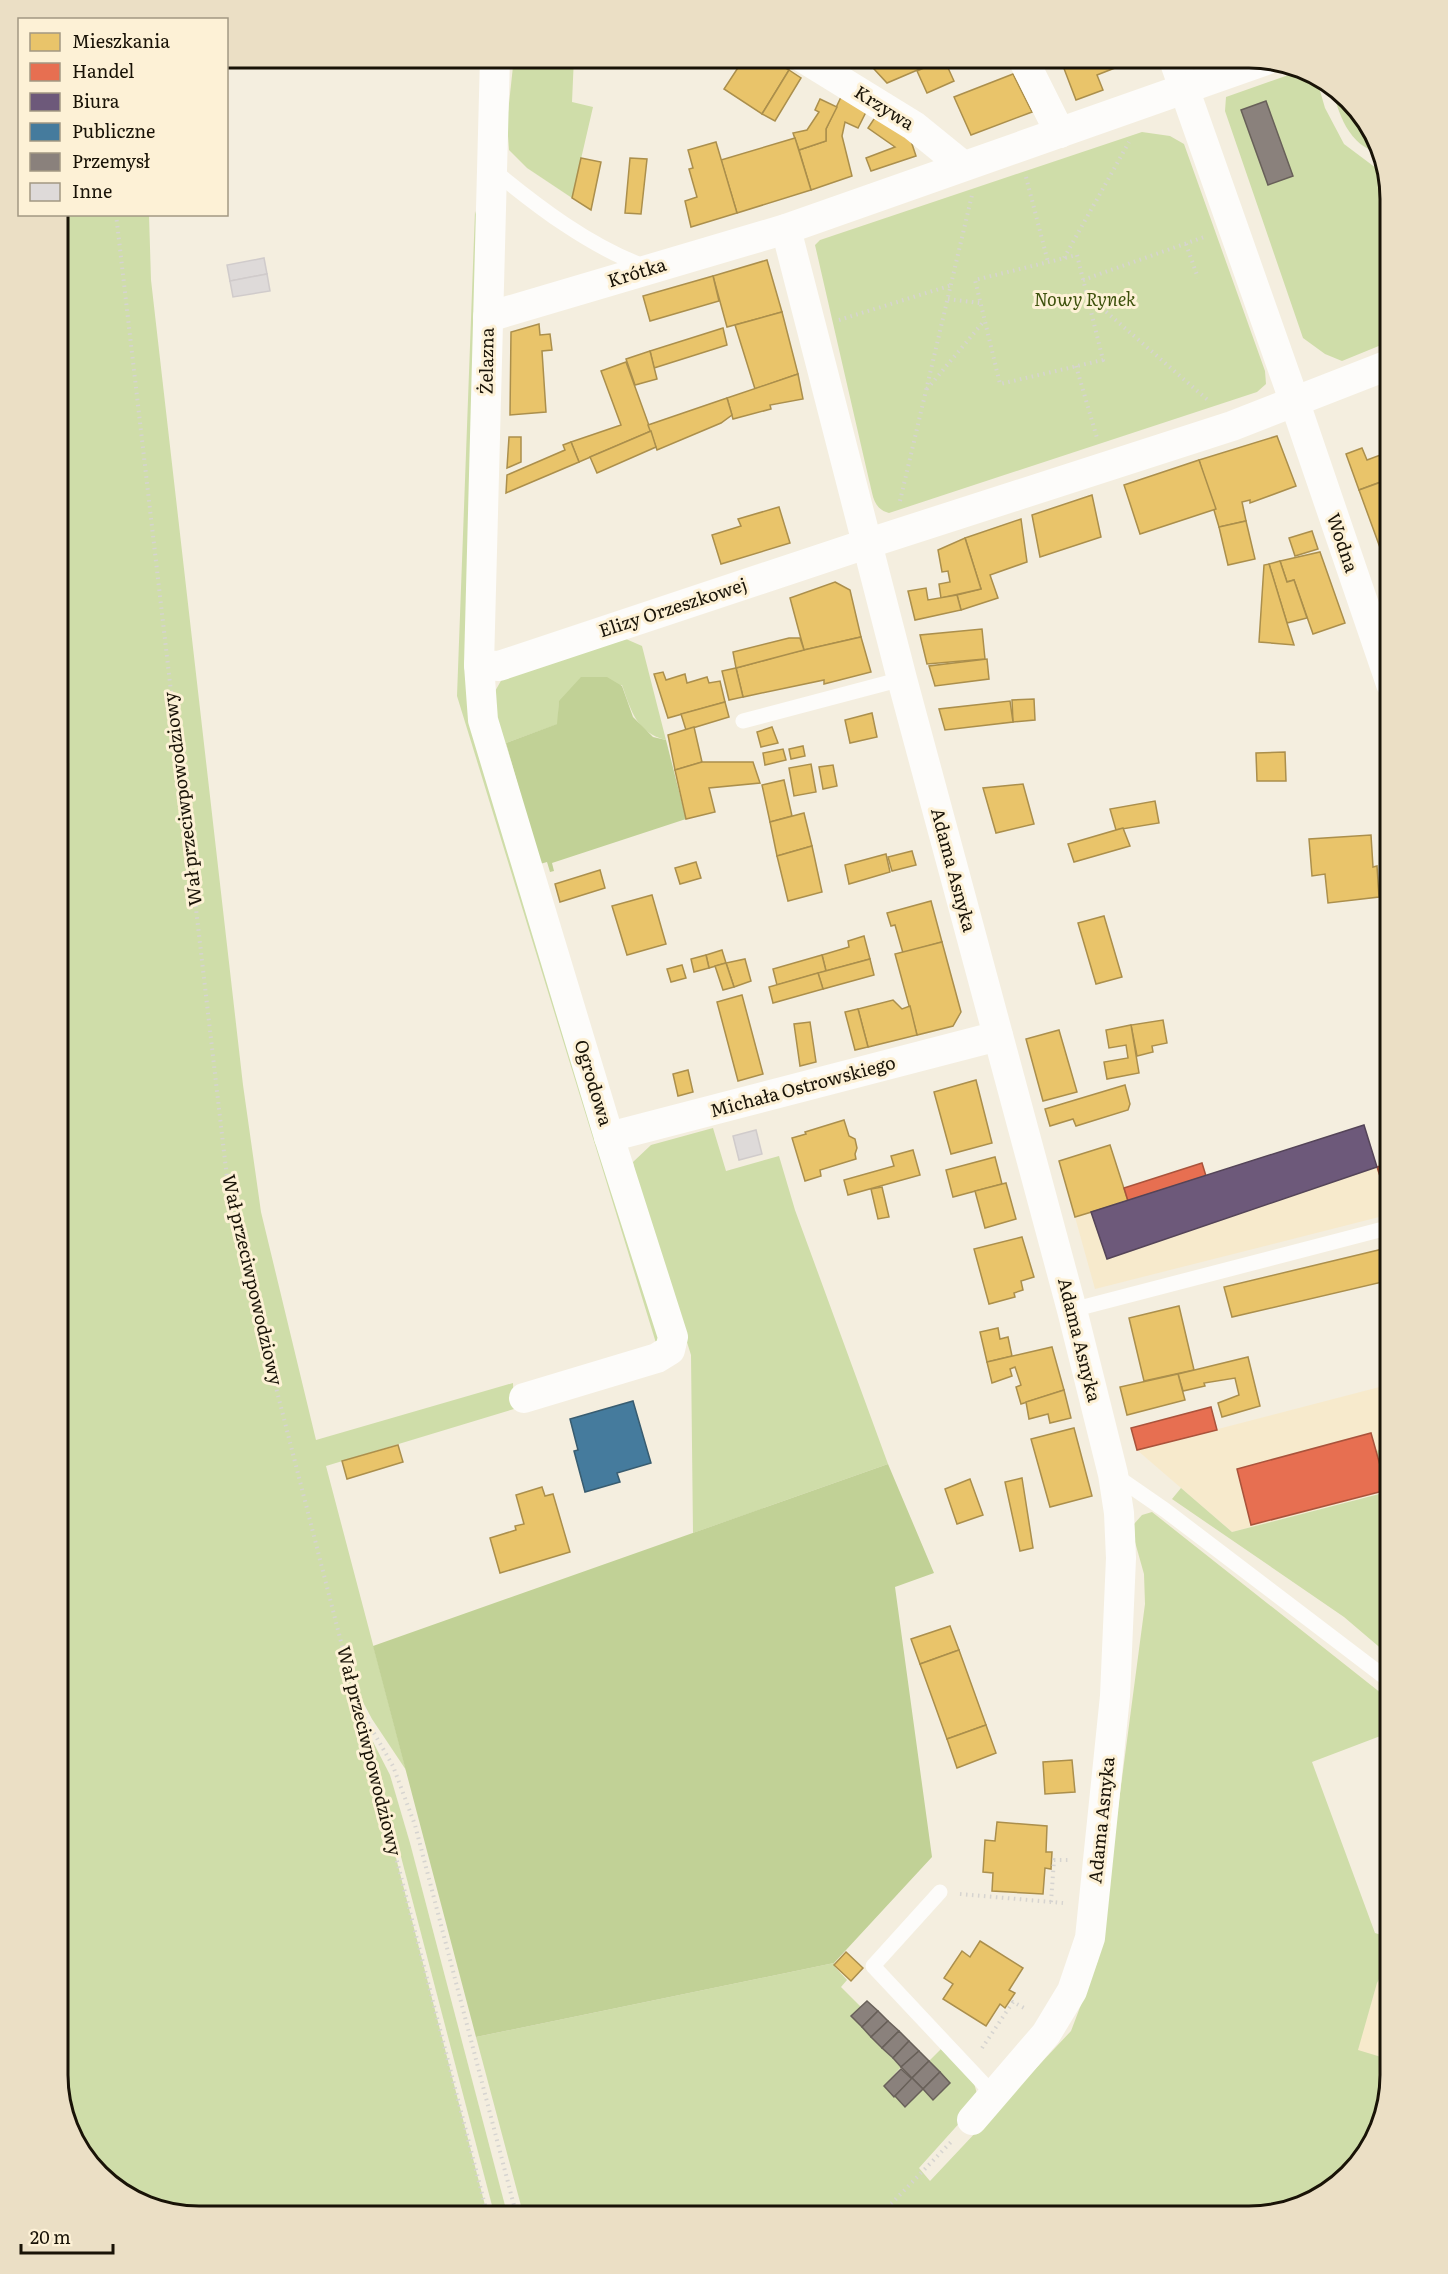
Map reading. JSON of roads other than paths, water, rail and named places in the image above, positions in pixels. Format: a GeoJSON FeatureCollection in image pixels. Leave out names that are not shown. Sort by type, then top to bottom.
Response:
{"type":"FeatureCollection","features":[{"type":"Feature","properties":{"kind":"street","name":"Żelazna"},"geometry":{"type":"LineString","coordinates":[[479,665],[495,68]]}},
{"type":"Feature","properties":{"kind":"street","name":"Krzywa"},"geometry":{"type":"LineString","coordinates":[[820,68],[914,126],[968,177]]}},
{"type":"Feature","properties":{"kind":"street"},"geometry":{"type":"LineString","coordinates":[[1028,68],[1060,133]]}},
{"type":"Feature","properties":{"kind":"street"},"geometry":{"type":"LineString","coordinates":[[1177,68],[1295,403]]}},
{"type":"Feature","properties":{"kind":"street"},"geometry":{"type":"LineString","coordinates":[[1243,68],[1060,133],[968,177],[786,229],[866,544],[1232,426],[1380,368]]}},
{"type":"Feature","properties":{"kind":"street","name":"Krótka"},"geometry":{"type":"LineString","coordinates":[[488,317],[786,229]]}},
{"type":"Feature","properties":{"kind":"street","name":"Wodna"},"geometry":{"type":"LineString","coordinates":[[1295,403],[1380,652]]}},
{"type":"Feature","properties":{"kind":"street","name":"Elizy Orzeszkowej"},"geometry":{"type":"LineString","coordinates":[[479,665],[499,666],[866,544]]}},
{"type":"Feature","properties":{"kind":"street","name":"Adama Asnyka"},"geometry":{"type":"LineString","coordinates":[[866,544],[1072,1310],[1113,1474],[1119,1513],[1121,1558],[1115,1696],[1090,1938],[1072,1991],[1046,2034],[972,2120]]}},
{"type":"Feature","properties":{"kind":"street","name":"Ogrodowa"},"geometry":{"type":"LineString","coordinates":[[479,665],[483,720],[488,739],[609,1137],[673,1337],[672,1347],[667,1353],[657,1358],[524,1398]]}},
{"type":"Feature","properties":{"kind":"street","name":"Michała Ostrowskiego"},"geometry":{"type":"LineString","coordinates":[[609,1137],[998,1036]]}},
{"type":"Feature","properties":{"kind":"lane"},"geometry":{"type":"LineString","coordinates":[[492,168],[520,192],[591,240],[627,260],[651,269]]}},
{"type":"Feature","properties":{"kind":"lane"},"geometry":{"type":"LineString","coordinates":[[744,721],[902,679]]}},
{"type":"Feature","properties":{"kind":"lane"},"geometry":{"type":"LineString","coordinates":[[1072,1310],[1380,1230]]}},
{"type":"Feature","properties":{"kind":"lane"},"geometry":{"type":"LineString","coordinates":[[1113,1474],[1165,1510],[1380,1674]]}},
{"type":"Feature","properties":{"kind":"lane"},"geometry":{"type":"LineString","coordinates":[[940,1892],[873,1966],[993,2095]]}},
{"type":"Feature","properties":{"kind":"park label","name":"Nowy Rynek"},"geometry":{"type":"Point","coordinates":[1085,300]}}]}
